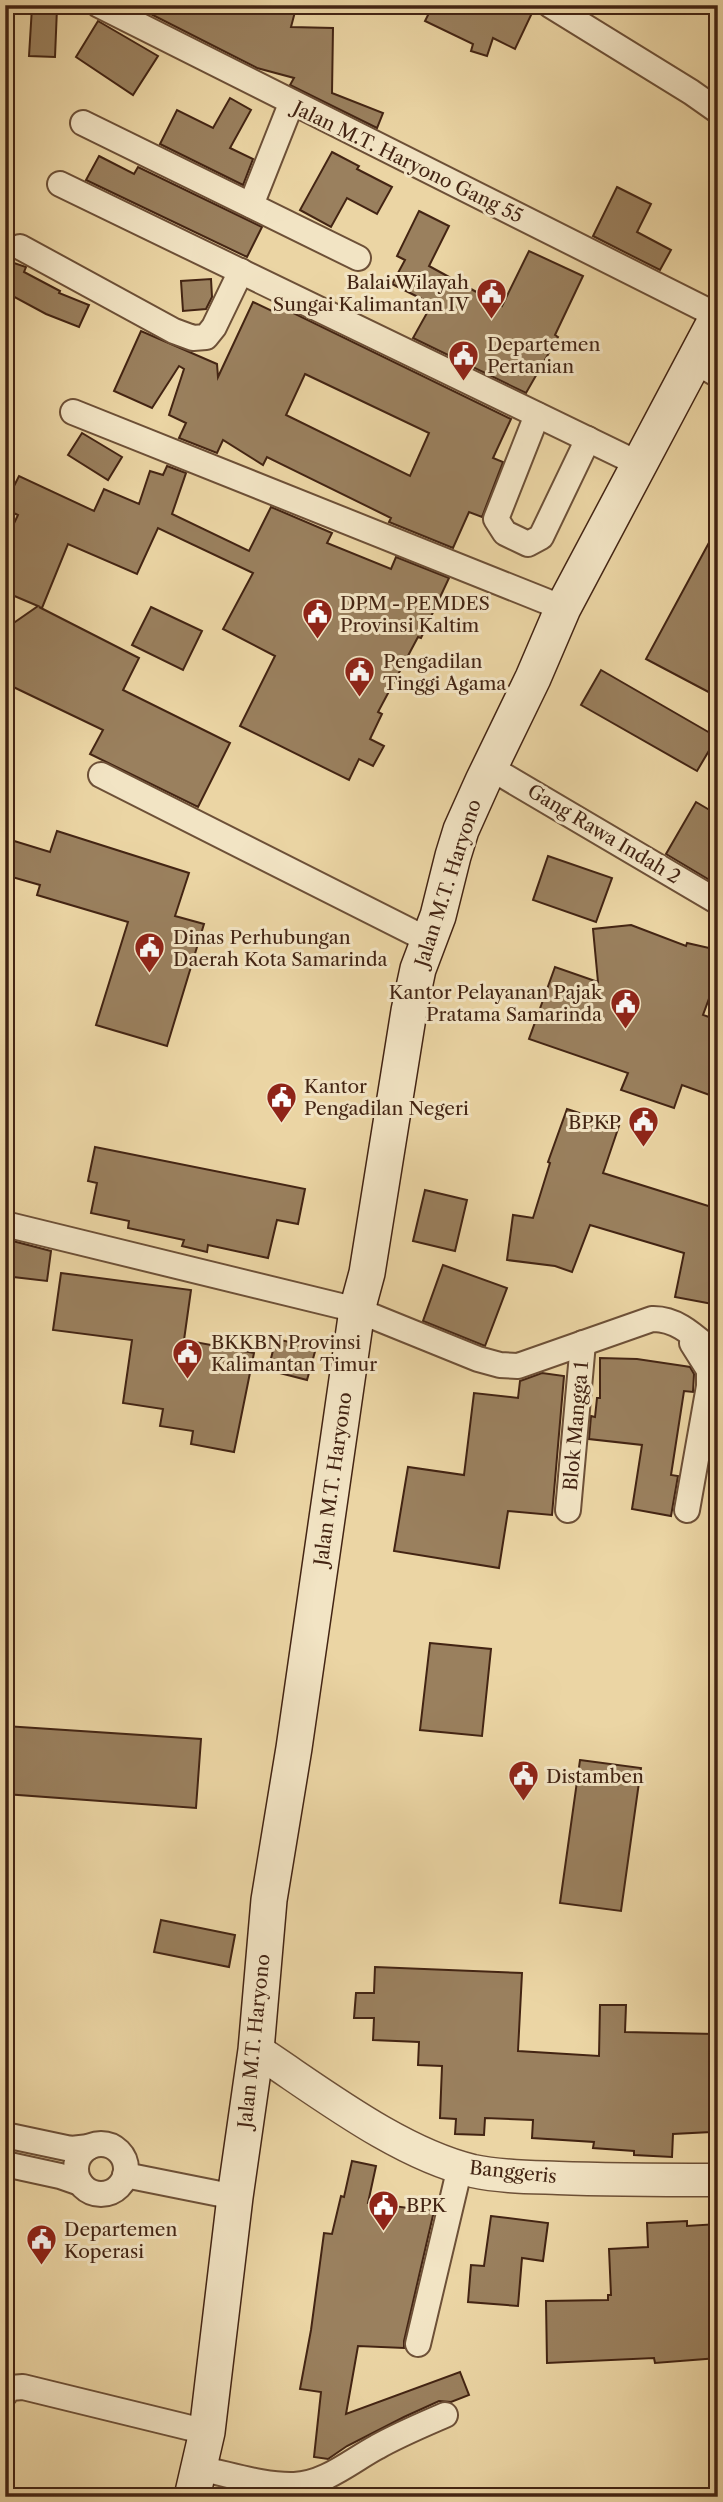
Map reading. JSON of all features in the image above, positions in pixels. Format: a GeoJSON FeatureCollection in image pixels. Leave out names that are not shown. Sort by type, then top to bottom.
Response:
{"type":"FeatureCollection","features":[{"type":"Feature","properties":{"kind":"main road","name":"Jalan M.T. Haryono"},"geometry":{"type":"LineString","coordinates":[[195,2482],[207,2432],[235,2197],[256,2050],[268,1900],[296,1734],[357,1310],[367,1273],[418,969],[430,941],[461,830],[489,767],[635,462],[706,368],[718,316]]}},
{"type":"Feature","properties":{"kind":"street"},"geometry":{"type":"LineString","coordinates":[[550,5],[718,111]]}},
{"type":"Feature","properties":{"kind":"street","name":"Jalan M.T. Haryono Gang 55"},"geometry":{"type":"LineString","coordinates":[[108,7],[291,103],[718,316]]}},
{"type":"Feature","properties":{"kind":"street"},"geometry":{"type":"LineString","coordinates":[[251,205],[291,103]]}},
{"type":"Feature","properties":{"kind":"street"},"geometry":{"type":"LineString","coordinates":[[83,123],[358,258]]}},
{"type":"Feature","properties":{"kind":"street"},"geometry":{"type":"LineString","coordinates":[[60,184],[635,462]]}},
{"type":"Feature","properties":{"kind":"street"},"geometry":{"type":"LineString","coordinates":[[20,247],[174,331],[193,338],[206,337],[214,327],[241,271]]}},
{"type":"Feature","properties":{"kind":"street"},"geometry":{"type":"LineString","coordinates":[[73,412],[564,608]]}},
{"type":"Feature","properties":{"kind":"street"},"geometry":{"type":"LineString","coordinates":[[537,415],[496,520],[505,533],[528,544],[541,537],[591,441]]}},
{"type":"Feature","properties":{"kind":"street","name":"Gang Rawa Indah 2"},"geometry":{"type":"LineString","coordinates":[[489,767],[718,902]]}},
{"type":"Feature","properties":{"kind":"street"},"geometry":{"type":"LineString","coordinates":[[100,775],[430,941]]}},
{"type":"Feature","properties":{"kind":"street"},"geometry":{"type":"LineString","coordinates":[[5,1224],[357,1310],[478,1359],[500,1365],[518,1366],[652,1319],[665,1318],[679,1325],[718,1356]]}},
{"type":"Feature","properties":{"kind":"street"},"geometry":{"type":"LineString","coordinates":[[679,1325],[709,1370],[709,1386],[687,1510]]}},
{"type":"Feature","properties":{"kind":"street","name":"Blok Mangga 1"},"geometry":{"type":"LineString","coordinates":[[568,1510],[583,1343]]}},
{"type":"Feature","properties":{"kind":"street","name":"Banggeris"},"geometry":{"type":"LineString","coordinates":[[256,2050],[361,2118],[425,2154],[460,2167],[504,2175],[632,2181],[718,2180]]}},
{"type":"Feature","properties":{"kind":"street"},"geometry":{"type":"LineString","coordinates":[[5,2134],[80,2148],[103,2143],[116,2149],[125,2160],[125,2175],[118,2187],[105,2194],[91,2192],[80,2183],[60,2176],[5,2164]]}},
{"type":"Feature","properties":{"kind":"street"},"geometry":{"type":"LineString","coordinates":[[80,2148],[75,2170],[80,2183]]}},
{"type":"Feature","properties":{"kind":"street"},"geometry":{"type":"LineString","coordinates":[[418,2344],[460,2167]]}},
{"type":"Feature","properties":{"kind":"street"},"geometry":{"type":"LineString","coordinates":[[125,2175],[235,2197]]}},
{"type":"Feature","properties":{"kind":"street"},"geometry":{"type":"LineString","coordinates":[[7,2390],[23,2387],[207,2432]]}},
{"type":"Feature","properties":{"kind":"street"},"geometry":{"type":"LineString","coordinates":[[195,2482],[294,2485],[312,2482],[378,2446],[445,2415]]}},
{"type":"Feature","properties":{"kind":"building"},"geometry":{"type":"Polygon","coordinates":[[[133,5],[285,5],[296,8],[291,27],[333,28],[332,93],[383,113],[377,128],[290,85],[294,78],[257,68],[133,5]]]}},
{"type":"Feature","properties":{"kind":"building"},"geometry":{"type":"Polygon","coordinates":[[[433,5],[515,5],[532,13],[515,49],[493,38],[487,56],[471,51],[473,44],[425,21],[433,5]]]}},
{"type":"Feature","properties":{"kind":"building"},"geometry":{"type":"Polygon","coordinates":[[[32,7],[57,8],[55,57],[29,56],[32,7]]]}},
{"type":"Feature","properties":{"kind":"building"},"geometry":{"type":"Polygon","coordinates":[[[98,21],[158,56],[133,95],[76,57],[98,21]]]}},
{"type":"Feature","properties":{"kind":"building"},"geometry":{"type":"Polygon","coordinates":[[[230,98],[251,110],[230,148],[253,159],[243,185],[160,144],[177,110],[213,128],[230,98]]]}},
{"type":"Feature","properties":{"kind":"building"},"geometry":{"type":"Polygon","coordinates":[[[332,152],[392,187],[377,214],[347,198],[331,227],[300,210],[332,152]]]}},
{"type":"Feature","properties":{"kind":"building"},"geometry":{"type":"Polygon","coordinates":[[[99,156],[134,174],[138,167],[262,227],[247,257],[86,180],[99,156]]]}},
{"type":"Feature","properties":{"kind":"building"},"geometry":{"type":"Polygon","coordinates":[[[617,187],[651,204],[637,232],[671,250],[660,270],[593,236],[617,187]]]}},
{"type":"Feature","properties":{"kind":"building","name":"Balai Wilayah Sungai Kalimantan IV"},"geometry":{"type":"Polygon","coordinates":[[[419,211],[449,226],[429,266],[502,306],[529,251],[583,276],[555,335],[558,337],[526,393],[413,338],[432,304],[392,284],[405,260],[397,256],[419,211]]]}},
{"type":"Feature","properties":{"kind":"building"},"geometry":{"type":"Polygon","coordinates":[[[5,260],[26,267],[24,272],[60,291],[59,293],[89,305],[79,327],[46,314],[5,292],[5,260]]]}},
{"type":"Feature","properties":{"kind":"building"},"geometry":{"type":"Polygon","coordinates":[[[211,279],[212,297],[206,309],[183,311],[181,281],[211,279]]]}},
{"type":"Feature","properties":{"kind":"building"},"geometry":{"type":"Polygon","coordinates":[[[253,302],[274,312],[277,305],[511,419],[493,458],[503,462],[482,517],[469,512],[453,548],[389,522],[391,518],[267,457],[263,465],[223,440],[217,453],[179,438],[186,423],[169,415],[184,369],[179,366],[152,408],[114,391],[141,331],[217,364],[218,377],[253,302]],[[305,374],[286,415],[410,476],[429,433],[305,374]]]}},
{"type":"Feature","properties":{"kind":"building"},"geometry":{"type":"Polygon","coordinates":[[[82,433],[122,457],[108,480],[68,455],[82,433]]]}},
{"type":"Feature","properties":{"kind":"building"},"geometry":{"type":"Polygon","coordinates":[[[167,466],[186,473],[172,514],[249,551],[271,507],[332,533],[327,543],[391,569],[396,557],[449,578],[421,638],[418,637],[378,712],[382,714],[370,739],[384,746],[373,766],[359,759],[349,780],[240,726],[275,656],[223,629],[253,573],[158,528],[137,574],[68,544],[42,608],[39,607],[139,658],[123,690],[230,743],[198,807],[90,754],[103,730],[5,683],[5,629],[38,606],[5,592],[5,542],[18,515],[5,509],[5,504],[19,476],[94,511],[104,489],[139,504],[150,471],[163,475],[167,466]]]}},
{"type":"Feature","properties":{"kind":"building"},"geometry":{"type":"Polygon","coordinates":[[[718,526],[718,697],[646,659],[718,526]]]}},
{"type":"Feature","properties":{"kind":"building"},"geometry":{"type":"Polygon","coordinates":[[[151,607],[202,631],[183,670],[132,645],[151,607]]]}},
{"type":"Feature","properties":{"kind":"building"},"geometry":{"type":"Polygon","coordinates":[[[601,670],[717,737],[697,771],[581,705],[601,670]]]}},
{"type":"Feature","properties":{"kind":"building"},"geometry":{"type":"Polygon","coordinates":[[[696,802],[718,815],[718,885],[666,854],[696,802]]]}},
{"type":"Feature","properties":{"kind":"building","name":"Dinas Perhubungan Daerah Kota Samarinda"},"geometry":{"type":"Polygon","coordinates":[[[57,831],[189,873],[175,916],[204,924],[167,1046],[96,1025],[128,922],[37,895],[40,885],[5,875],[5,859],[11,840],[50,852],[57,831]]]}},
{"type":"Feature","properties":{"kind":"building"},"geometry":{"type":"Polygon","coordinates":[[[548,856],[612,878],[596,922],[533,900],[548,856]]]}},
{"type":"Feature","properties":{"kind":"building","name":"Kantor Pelayanan Pajak Pratama Samarinda"},"geometry":{"type":"Polygon","coordinates":[[[631,925],[686,946],[687,943],[718,950],[718,974],[703,1015],[718,1020],[718,1098],[682,1085],[674,1108],[621,1090],[628,1073],[529,1039],[555,967],[598,982],[593,929],[631,925]]]}},
{"type":"Feature","properties":{"kind":"building"},"geometry":{"type":"Polygon","coordinates":[[[567,1109],[619,1126],[603,1173],[718,1209],[718,1253],[710,1278],[718,1279],[718,1305],[675,1297],[684,1253],[590,1225],[572,1272],[555,1266],[507,1260],[513,1215],[533,1218],[550,1163],[548,1162],[567,1109]]]}},
{"type":"Feature","properties":{"kind":"building"},"geometry":{"type":"Polygon","coordinates":[[[95,1147],[305,1189],[298,1224],[277,1220],[268,1258],[208,1245],[207,1252],[182,1246],[184,1240],[128,1228],[129,1221],[91,1213],[97,1183],[88,1181],[95,1147]]]}},
{"type":"Feature","properties":{"kind":"building"},"geometry":{"type":"Polygon","coordinates":[[[425,1190],[467,1200],[455,1251],[413,1241],[425,1190]]]}},
{"type":"Feature","properties":{"kind":"building"},"geometry":{"type":"Polygon","coordinates":[[[5,1239],[51,1251],[47,1281],[5,1276],[5,1239]]]}},
{"type":"Feature","properties":{"kind":"building"},"geometry":{"type":"Polygon","coordinates":[[[443,1265],[507,1288],[485,1346],[423,1321],[443,1265]]]}},
{"type":"Feature","properties":{"kind":"building","name":"BKKBN Provinsi Kalimantan Timur"},"geometry":{"type":"Polygon","coordinates":[[[61,1273],[191,1290],[184,1340],[254,1353],[234,1452],[191,1444],[193,1431],[160,1426],[163,1409],[123,1403],[132,1340],[53,1330],[61,1273]]]}},
{"type":"Feature","properties":{"kind":"building"},"geometry":{"type":"Polygon","coordinates":[[[276,1339],[316,1348],[307,1380],[268,1370],[276,1339]]]}},
{"type":"Feature","properties":{"kind":"building"},"geometry":{"type":"Polygon","coordinates":[[[600,1358],[637,1359],[690,1367],[694,1374],[693,1392],[684,1391],[671,1475],[678,1476],[671,1516],[632,1509],[642,1445],[589,1439],[591,1416],[595,1417],[597,1398],[600,1398],[600,1358]]]}},
{"type":"Feature","properties":{"kind":"building"},"geometry":{"type":"Polygon","coordinates":[[[542,1373],[564,1376],[552,1515],[508,1511],[499,1568],[394,1551],[408,1467],[464,1475],[474,1393],[518,1398],[520,1381],[542,1373]]]}},
{"type":"Feature","properties":{"kind":"building"},"geometry":{"type":"Polygon","coordinates":[[[430,1643],[491,1649],[482,1736],[420,1730],[430,1643]]]}},
{"type":"Feature","properties":{"kind":"building"},"geometry":{"type":"Polygon","coordinates":[[[5,1726],[201,1739],[196,1808],[5,1794],[5,1726]]]}},
{"type":"Feature","properties":{"kind":"building"},"geometry":{"type":"Polygon","coordinates":[[[580,1760],[641,1768],[621,1911],[560,1903],[580,1760]]]}},
{"type":"Feature","properties":{"kind":"building"},"geometry":{"type":"Polygon","coordinates":[[[161,1920],[235,1935],[229,1967],[154,1952],[161,1920]]]}},
{"type":"Feature","properties":{"kind":"building"},"geometry":{"type":"Polygon","coordinates":[[[375,1967],[522,1973],[518,2051],[599,2056],[600,2005],[626,2005],[625,2032],[714,2034],[713,2083],[709,2082],[711,2132],[673,2134],[672,2157],[634,2155],[634,2151],[593,2148],[594,2142],[532,2138],[533,2120],[485,2118],[484,2135],[455,2134],[456,2119],[440,2118],[442,2066],[418,2065],[419,2042],[373,2040],[374,2018],[354,2018],[356,1993],[374,1993],[375,1967]]]}},
{"type":"Feature","properties":{"kind":"building"},"geometry":{"type":"Polygon","coordinates":[[[352,2161],[376,2166],[368,2203],[434,2211],[404,2348],[358,2346],[346,2414],[460,2372],[469,2395],[451,2402],[439,2401],[347,2446],[328,2459],[314,2457],[321,2392],[300,2389],[324,2233],[332,2234],[352,2161]]]}},
{"type":"Feature","properties":{"kind":"building"},"geometry":{"type":"Polygon","coordinates":[[[491,2216],[548,2223],[543,2261],[522,2258],[518,2306],[468,2302],[471,2265],[484,2266],[491,2216]]]}},
{"type":"Feature","properties":{"kind":"building"},"geometry":{"type":"Polygon","coordinates":[[[687,2221],[687,2226],[718,2224],[718,2358],[655,2363],[654,2358],[547,2363],[546,2301],[608,2300],[608,2295],[611,2295],[609,2249],[648,2247],[647,2223],[687,2221]]]}},
{"type":"Feature","properties":{"kind":"place","name":"Balai Wilayah Sungai Kalimantan IV"},"geometry":{"type":"Point","coordinates":[492,320]}},
{"type":"Feature","properties":{"kind":"place","name":"Departemen Pertanian"},"geometry":{"type":"Point","coordinates":[464,382]}},
{"type":"Feature","properties":{"kind":"place","name":"DPM - PEMDES Provinsi Kaltim"},"geometry":{"type":"Point","coordinates":[317,641]}},
{"type":"Feature","properties":{"kind":"place","name":"Pengadilan Tinggi Agama"},"geometry":{"type":"Point","coordinates":[360,699]}},
{"type":"Feature","properties":{"kind":"place","name":"Dinas Perhubungan Daerah Kota Samarinda"},"geometry":{"type":"Point","coordinates":[150,975]}},
{"type":"Feature","properties":{"kind":"place","name":"Kantor Pelayanan Pajak Pratama Samarinda"},"geometry":{"type":"Point","coordinates":[625,1030]}},
{"type":"Feature","properties":{"kind":"place","name":"Kantor Pengadilan Negeri"},"geometry":{"type":"Point","coordinates":[281,1124]}},
{"type":"Feature","properties":{"kind":"place","name":"BPKP"},"geometry":{"type":"Point","coordinates":[644,1149]}},
{"type":"Feature","properties":{"kind":"place","name":"BKKBN Provinsi Kalimantan Timur"},"geometry":{"type":"Point","coordinates":[188,1380]}},
{"type":"Feature","properties":{"kind":"place","name":"Distamben"},"geometry":{"type":"Point","coordinates":[523,1803]}},
{"type":"Feature","properties":{"kind":"place","name":"BPK"},"geometry":{"type":"Point","coordinates":[383,2232]}},
{"type":"Feature","properties":{"kind":"place","name":"Departemen Koperasi"},"geometry":{"type":"Point","coordinates":[41,2267]}}]}
